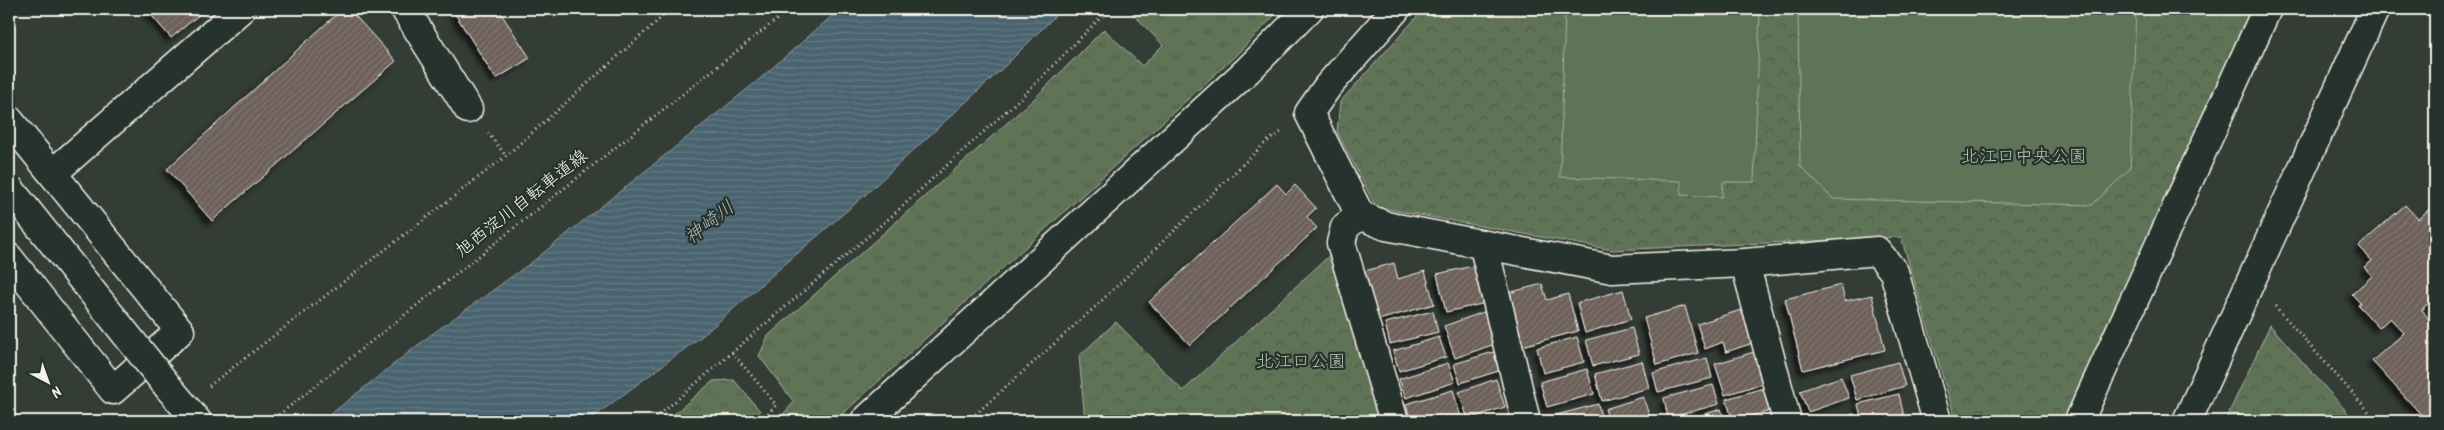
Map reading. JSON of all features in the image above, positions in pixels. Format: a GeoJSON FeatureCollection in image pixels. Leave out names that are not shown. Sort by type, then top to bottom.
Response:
{"type":"FeatureCollection","features":[{"type":"Feature","properties":{"kind":"street"},"geometry":{"type":"LineString","coordinates":[[53,173],[241,9]]}},
{"type":"Feature","properties":{"kind":"street"},"geometry":{"type":"LineString","coordinates":[[405,9],[468,109]]}},
{"type":"Feature","properties":{"kind":"street"},"geometry":{"type":"LineString","coordinates":[[865,421],[1248,71],[1309,9]]}},
{"type":"Feature","properties":{"kind":"street"},"geometry":{"type":"LineString","coordinates":[[1396,9],[1328,86],[1308,113],[1360,214],[1386,226],[1484,247],[1612,270],[1745,263],[1877,251],[1894,272],[1937,421]]}},
{"type":"Feature","properties":{"kind":"street"},"geometry":{"type":"LineString","coordinates":[[2079,421],[2267,9]]}},
{"type":"Feature","properties":{"kind":"street"},"geometry":{"type":"LineString","coordinates":[[2187,421],[2375,9]]}},
{"type":"Feature","properties":{"kind":"street"},"geometry":{"type":"LineString","coordinates":[[9,120],[180,332],[113,390],[9,258]]}},
{"type":"Feature","properties":{"kind":"street"},"geometry":{"type":"LineString","coordinates":[[9,188],[183,405]]}},
{"type":"Feature","properties":{"kind":"street"},"geometry":{"type":"LineString","coordinates":[[1360,214],[1345,227],[1341,244],[1394,421]]}},
{"type":"Feature","properties":{"kind":"street"},"geometry":{"type":"LineString","coordinates":[[1484,247],[1526,421]]}},
{"type":"Feature","properties":{"kind":"street"},"geometry":{"type":"LineString","coordinates":[[1745,263],[1787,421]]}},
{"type":"Feature","properties":{"kind":"path"},"geometry":{"type":"LineString","coordinates":[[183,405],[506,156],[672,9]]}},
{"type":"Feature","properties":{"kind":"path","name":"旭西淀川自転車道線"},"geometry":{"type":"LineString","coordinates":[[271,421],[790,9]]}},
{"type":"Feature","properties":{"kind":"path"},"geometry":{"type":"LineString","coordinates":[[652,421],[894,214],[1027,92],[1109,9]]}},
{"type":"Feature","properties":{"kind":"path"},"geometry":{"type":"LineString","coordinates":[[968,421],[1093,309],[1265,143],[1308,113]]}},
{"type":"Feature","properties":{"kind":"path"},"geometry":{"type":"LineString","coordinates":[[2271,302],[2376,421]]}},
{"type":"Feature","properties":{"kind":"path"},"geometry":{"type":"LineString","coordinates":[[732,352],[776,405],[762,421]]}},
{"type":"Feature","properties":{"kind":"green space"},"geometry":{"type":"Polygon","coordinates":[[[1128,9],[1281,9],[1234,57],[835,421],[777,421],[794,402],[759,356],[768,336],[1034,99],[1104,29],[1142,66],[1163,45],[1128,9]]]}},
{"type":"Feature","properties":{"kind":"green space","name":"北江口中央公園"},"geometry":{"type":"Polygon","coordinates":[[[1424,9],[2252,9],[2066,421],[1956,421],[1901,237],[1612,250],[1376,207],[1337,132],[1340,102],[1424,9]]]}},
{"type":"Feature","properties":{"kind":"green space"},"geometry":{"type":"Polygon","coordinates":[[[1565,9],[1760,9],[1754,182],[1723,182],[1722,197],[1681,195],[1681,181],[1560,177],[1565,9]]]}},
{"type":"Feature","properties":{"kind":"green space"},"geometry":{"type":"Polygon","coordinates":[[[1798,9],[2136,9],[2130,169],[2092,205],[1833,199],[1800,166],[1798,9]]]}},
{"type":"Feature","properties":{"kind":"green space","name":"北江口公園"},"geometry":{"type":"Polygon","coordinates":[[[1332,253],[1380,421],[1085,421],[1079,356],[1116,322],[1183,391],[1332,253]]]}},
{"type":"Feature","properties":{"kind":"green space"},"geometry":{"type":"Polygon","coordinates":[[[2270,325],[2355,421],[2225,421],[2270,325]]]}},
{"type":"Feature","properties":{"kind":"green space"},"geometry":{"type":"Polygon","coordinates":[[[734,380],[760,411],[752,421],[666,421],[713,381],[734,380]]]}},
{"type":"Feature","properties":{"kind":"water","name":"神崎川"},"geometry":{"type":"Polygon","coordinates":[[[840,9],[1062,9],[1004,67],[865,195],[702,336],[588,421],[322,421],[428,337],[532,262],[756,82],[840,9]]]}},
{"type":"Feature","properties":{"kind":"building"},"geometry":{"type":"Polygon","coordinates":[[[146,9],[206,9],[171,38],[146,9]]]}},
{"type":"Feature","properties":{"kind":"building"},"geometry":{"type":"Polygon","coordinates":[[[342,9],[349,9],[396,61],[212,221],[167,169],[342,9]]]}},
{"type":"Feature","properties":{"kind":"building"},"geometry":{"type":"Polygon","coordinates":[[[452,9],[498,9],[530,58],[496,79],[452,9]]]}},
{"type":"Feature","properties":{"kind":"building"},"geometry":{"type":"Polygon","coordinates":[[[1277,184],[1286,194],[1295,185],[1316,208],[1307,217],[1317,228],[1190,345],[1149,302],[1277,184]]]}},
{"type":"Feature","properties":{"kind":"building"},"geometry":{"type":"Polygon","coordinates":[[[2435,204],[2435,310],[2429,303],[2421,310],[2435,326],[2435,421],[2427,421],[2372,361],[2404,333],[2390,318],[2379,328],[2358,305],[2360,303],[2352,294],[2372,276],[2364,267],[2372,261],[2359,246],[2405,205],[2418,219],[2435,204]]]}},
{"type":"Feature","properties":{"kind":"building"},"geometry":{"type":"Polygon","coordinates":[[[1394,263],[1398,279],[1425,271],[1434,304],[1375,321],[1361,272],[1394,263]]]}},
{"type":"Feature","properties":{"kind":"building"},"geometry":{"type":"Polygon","coordinates":[[[1477,265],[1486,303],[1446,312],[1437,274],[1477,265]]]}},
{"type":"Feature","properties":{"kind":"building"},"geometry":{"type":"Polygon","coordinates":[[[1542,284],[1547,300],[1568,294],[1578,331],[1522,346],[1508,293],[1542,284]]]}},
{"type":"Feature","properties":{"kind":"building"},"geometry":{"type":"Polygon","coordinates":[[[1841,285],[1845,301],[1872,295],[1885,350],[1803,370],[1785,299],[1841,285]]]}},
{"type":"Feature","properties":{"kind":"building"},"geometry":{"type":"Polygon","coordinates":[[[1623,290],[1631,319],[1585,333],[1577,303],[1623,290]]]}},
{"type":"Feature","properties":{"kind":"building"},"geometry":{"type":"Polygon","coordinates":[[[1685,306],[1698,353],[1657,365],[1644,318],[1685,306]]]}},
{"type":"Feature","properties":{"kind":"building"},"geometry":{"type":"Polygon","coordinates":[[[1741,310],[1753,343],[1726,352],[1723,342],[1705,349],[1697,324],[1741,310]]]}},
{"type":"Feature","properties":{"kind":"building"},"geometry":{"type":"Polygon","coordinates":[[[1433,311],[1438,332],[1390,344],[1385,323],[1433,311]]]}},
{"type":"Feature","properties":{"kind":"building"},"geometry":{"type":"Polygon","coordinates":[[[1484,312],[1495,344],[1455,358],[1444,326],[1484,312]]]}},
{"type":"Feature","properties":{"kind":"building"},"geometry":{"type":"Polygon","coordinates":[[[1632,328],[1639,354],[1593,366],[1586,340],[1632,328]]]}},
{"type":"Feature","properties":{"kind":"building"},"geometry":{"type":"Polygon","coordinates":[[[1439,337],[1446,357],[1399,371],[1393,351],[1439,337]]]}},
{"type":"Feature","properties":{"kind":"building"},"geometry":{"type":"Polygon","coordinates":[[[1577,337],[1584,362],[1543,373],[1537,348],[1577,337]]]}},
{"type":"Feature","properties":{"kind":"building"},"geometry":{"type":"Polygon","coordinates":[[[1500,350],[1505,369],[1460,383],[1454,364],[1500,350]]]}},
{"type":"Feature","properties":{"kind":"building"},"geometry":{"type":"Polygon","coordinates":[[[1757,351],[1767,382],[1725,395],[1715,364],[1757,351]]]}},
{"type":"Feature","properties":{"kind":"building"},"geometry":{"type":"Polygon","coordinates":[[[1707,358],[1712,378],[1658,392],[1653,373],[1707,358]]]}},
{"type":"Feature","properties":{"kind":"building"},"geometry":{"type":"Polygon","coordinates":[[[1642,361],[1649,388],[1602,401],[1595,374],[1642,361]]]}},
{"type":"Feature","properties":{"kind":"building"},"geometry":{"type":"Polygon","coordinates":[[[1898,362],[1905,386],[1857,400],[1850,375],[1898,362]]]}},
{"type":"Feature","properties":{"kind":"building"},"geometry":{"type":"Polygon","coordinates":[[[1448,363],[1455,382],[1406,398],[1399,379],[1448,363]]]}},
{"type":"Feature","properties":{"kind":"building"},"geometry":{"type":"Polygon","coordinates":[[[1587,369],[1594,394],[1547,407],[1540,382],[1587,369]]]}},
{"type":"Feature","properties":{"kind":"building"},"geometry":{"type":"Polygon","coordinates":[[[1841,377],[1849,398],[1808,412],[1800,391],[1841,377]]]}},
{"type":"Feature","properties":{"kind":"building"},"geometry":{"type":"Polygon","coordinates":[[[1496,379],[1505,407],[1468,419],[1459,392],[1496,379]]]}},
{"type":"Feature","properties":{"kind":"building"},"geometry":{"type":"Polygon","coordinates":[[[1713,385],[1719,404],[1668,418],[1664,398],[1713,385]]]}},
{"type":"Feature","properties":{"kind":"building"},"geometry":{"type":"Polygon","coordinates":[[[1767,387],[1774,410],[1733,421],[1726,399],[1767,387]]]}},
{"type":"Feature","properties":{"kind":"building"},"geometry":{"type":"Polygon","coordinates":[[[1453,390],[1461,418],[1451,421],[1411,421],[1406,404],[1453,390]]]}},
{"type":"Feature","properties":{"kind":"building"},"geometry":{"type":"Polygon","coordinates":[[[1899,394],[1904,417],[1887,421],[1862,421],[1858,404],[1899,394]]]}},
{"type":"Feature","properties":{"kind":"building"},"geometry":{"type":"Polygon","coordinates":[[[1643,397],[1651,421],[1609,421],[1605,409],[1643,397]]]}},
{"type":"Feature","properties":{"kind":"building"},"geometry":{"type":"Polygon","coordinates":[[[1598,404],[1602,421],[1550,421],[1549,417],[1598,404]]]}},
{"type":"Feature","properties":{"kind":"building"},"geometry":{"type":"Polygon","coordinates":[[[1721,409],[1725,421],[1683,421],[1721,409]]]}},
{"type":"Feature","properties":{"kind":"building"},"geometry":{"type":"Polygon","coordinates":[[[1854,414],[1856,421],[1830,421],[1854,414]]]}},
{"type":"Feature","properties":{"kind":"building"},"geometry":{"type":"Polygon","coordinates":[[[1512,415],[1513,421],[1486,421],[1512,415]]]}}]}
